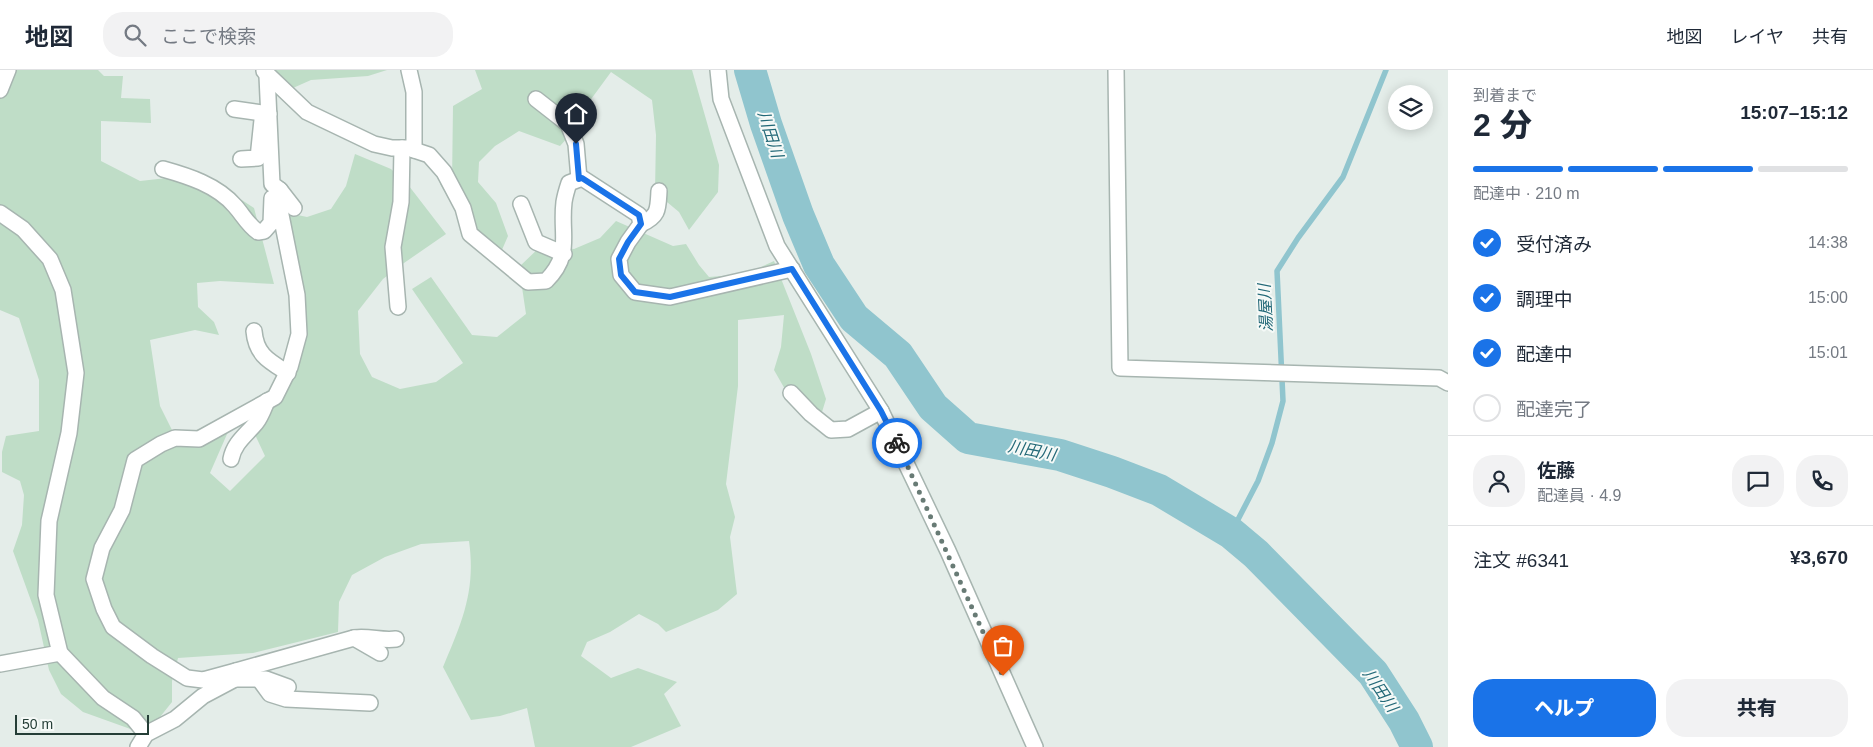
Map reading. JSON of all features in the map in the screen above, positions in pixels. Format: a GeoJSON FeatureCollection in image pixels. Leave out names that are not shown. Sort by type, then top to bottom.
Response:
{"type":"FeatureCollection","features":[{"type":"Feature","properties":{"kind":"street"},"geometry":{"type":"LineString","coordinates":[[0,90],[8,70]]}},
{"type":"Feature","properties":{"kind":"street"},"geometry":{"type":"LineString","coordinates":[[398,307],[393,247],[408,149],[414,92],[409,70]]}},
{"type":"Feature","properties":{"kind":"street"},"geometry":{"type":"LineString","coordinates":[[718,70],[721,99],[777,246],[881,411],[948,552],[1035,747]]}},
{"type":"Feature","properties":{"kind":"street"},"geometry":{"type":"LineString","coordinates":[[1116,70],[1120,368],[1439,378],[1448,383]]}},
{"type":"Feature","properties":{"kind":"street"},"geometry":{"type":"LineString","coordinates":[[265,73],[307,112],[374,144],[408,149],[429,155],[444,172],[463,208],[470,234],[528,282],[546,281],[557,270],[564,254],[564,202],[569,183],[582,178],[639,215],[641,224]]}},
{"type":"Feature","properties":{"kind":"street"},"geometry":{"type":"LineString","coordinates":[[265,73],[266,114],[276,187],[297,295],[299,334],[288,373],[275,397],[199,439],[175,438],[135,460],[122,510],[102,548],[94,579],[104,609],[114,627],[152,656],[187,678],[202,680],[236,675],[354,638],[368,636],[387,640],[396,639]]}},
{"type":"Feature","properties":{"kind":"street"},"geometry":{"type":"LineString","coordinates":[[536,99],[568,124],[576,144],[579,179]]}},
{"type":"Feature","properties":{"kind":"street"},"geometry":{"type":"LineString","coordinates":[[234,109],[266,114]]}},
{"type":"Feature","properties":{"kind":"street"},"geometry":{"type":"LineString","coordinates":[[241,158],[258,158],[266,114]]}},
{"type":"Feature","properties":{"kind":"street"},"geometry":{"type":"LineString","coordinates":[[163,170],[201,182],[218,191],[234,204],[250,226],[258,232],[264,231],[271,222],[276,187]]}},
{"type":"Feature","properties":{"kind":"street"},"geometry":{"type":"LineString","coordinates":[[276,187],[294,208]]}},
{"type":"Feature","properties":{"kind":"street"},"geometry":{"type":"LineString","coordinates":[[660,191],[658,209],[652,219],[641,224],[619,259],[621,275],[635,292],[670,297],[792,269]]}},
{"type":"Feature","properties":{"kind":"street"},"geometry":{"type":"LineString","coordinates":[[521,204],[536,242],[564,254]]}},
{"type":"Feature","properties":{"kind":"street"},"geometry":{"type":"LineString","coordinates":[[0,214],[23,229],[50,259],[62,290],[76,373],[69,433],[49,521],[46,595],[60,653],[103,698],[133,718],[146,734]]}},
{"type":"Feature","properties":{"kind":"street"},"geometry":{"type":"LineString","coordinates":[[254,331],[255,343],[265,358],[288,373]]}},
{"type":"Feature","properties":{"kind":"street"},"geometry":{"type":"LineString","coordinates":[[791,393],[811,414],[831,430],[848,429],[881,411]]}},
{"type":"Feature","properties":{"kind":"street"},"geometry":{"type":"LineString","coordinates":[[231,459],[233,450],[258,421],[267,401]]}},
{"type":"Feature","properties":{"kind":"street"},"geometry":{"type":"LineString","coordinates":[[354,638],[380,654]]}},
{"type":"Feature","properties":{"kind":"street"},"geometry":{"type":"LineString","coordinates":[[0,664],[60,653]]}},
{"type":"Feature","properties":{"kind":"street"},"geometry":{"type":"LineString","coordinates":[[138,747],[146,734],[175,719],[202,696],[236,675],[266,679],[288,687]]}},
{"type":"Feature","properties":{"kind":"street"},"geometry":{"type":"LineString","coordinates":[[259,679],[270,694],[286,698],[370,703]]}},
{"type":"Feature","properties":{"kind":"green space"},"geometry":{"type":"Polygon","coordinates":[[[0,70],[98,70],[104,76],[123,76],[121,98],[150,99],[151,123],[101,121],[101,161],[140,181],[185,176],[225,189],[254,208],[274,284],[220,281],[197,283],[198,307],[214,322],[219,335],[195,330],[150,340],[160,406],[172,430],[187,440],[231,425],[210,473],[230,491],[265,456],[250,424],[285,369],[301,301],[283,212],[307,217],[331,209],[346,186],[355,154],[391,169],[409,186],[446,234],[383,279],[358,311],[360,354],[372,377],[400,389],[436,382],[463,363],[412,289],[431,277],[472,335],[497,337],[526,314],[519,267],[542,245],[574,249],[600,238],[616,221],[673,246],[686,244],[709,277],[746,274],[774,261],[811,354],[826,399],[818,425],[794,405],[774,370],[781,347],[784,315],[738,320],[738,386],[726,484],[735,517],[730,537],[737,594],[718,610],[666,632],[658,624],[639,614],[610,632],[587,642],[581,656],[611,678],[638,668],[677,682],[664,694],[681,726],[631,747],[535,747],[527,708],[500,716],[471,720],[443,667],[466,606],[471,575],[469,541],[421,544],[385,557],[352,575],[339,602],[338,632],[253,653],[178,658],[172,681],[172,702],[152,727],[136,731],[83,712],[61,694],[49,670],[38,620],[13,551],[22,525],[24,495],[20,481],[2,472],[2,452],[6,436],[39,431],[39,380],[19,318],[0,310],[0,70]]]}},
{"type":"Feature","properties":{"kind":"green space"},"geometry":{"type":"Polygon","coordinates":[[[274,70],[387,70],[368,76],[311,80],[284,92],[274,70]]]}},
{"type":"Feature","properties":{"kind":"green space"},"geometry":{"type":"Polygon","coordinates":[[[475,70],[692,70],[719,165],[718,192],[689,230],[679,212],[655,192],[656,135],[652,100],[611,72],[589,102],[578,126],[560,146],[519,131],[495,146],[479,162],[478,182],[496,203],[508,236],[498,259],[459,215],[440,184],[452,183],[453,106],[482,89],[475,70]]]}},
{"type":"Feature","properties":{"kind":"waterway","name":"川田川"},"geometry":{"type":"LineString","coordinates":[[750,70],[766,124],[798,215],[819,265],[854,318],[898,355],[933,407],[968,438],[1060,455],[1112,472],[1159,490],[1231,533],[1256,554],[1373,673],[1404,721],[1417,747]]}},
{"type":"Feature","properties":{"kind":"waterway","name":"湯屋川"},"geometry":{"type":"LineString","coordinates":[[1231,533],[1258,481],[1272,443],[1283,401],[1277,271],[1298,238],[1343,177],[1386,70]]}},
{"type":"Feature","properties":{"kind":"way so far"},"geometry":{"type":"LineString","coordinates":[[897,443],[1003,676]]}},
{"type":"Feature","properties":{"kind":"route"},"geometry":{"type":"LineString","coordinates":[[576,144],[579,179],[582,178],[639,215],[641,224],[619,259],[621,275],[635,292],[670,297],[792,269],[881,411],[897,443]]}}]}
